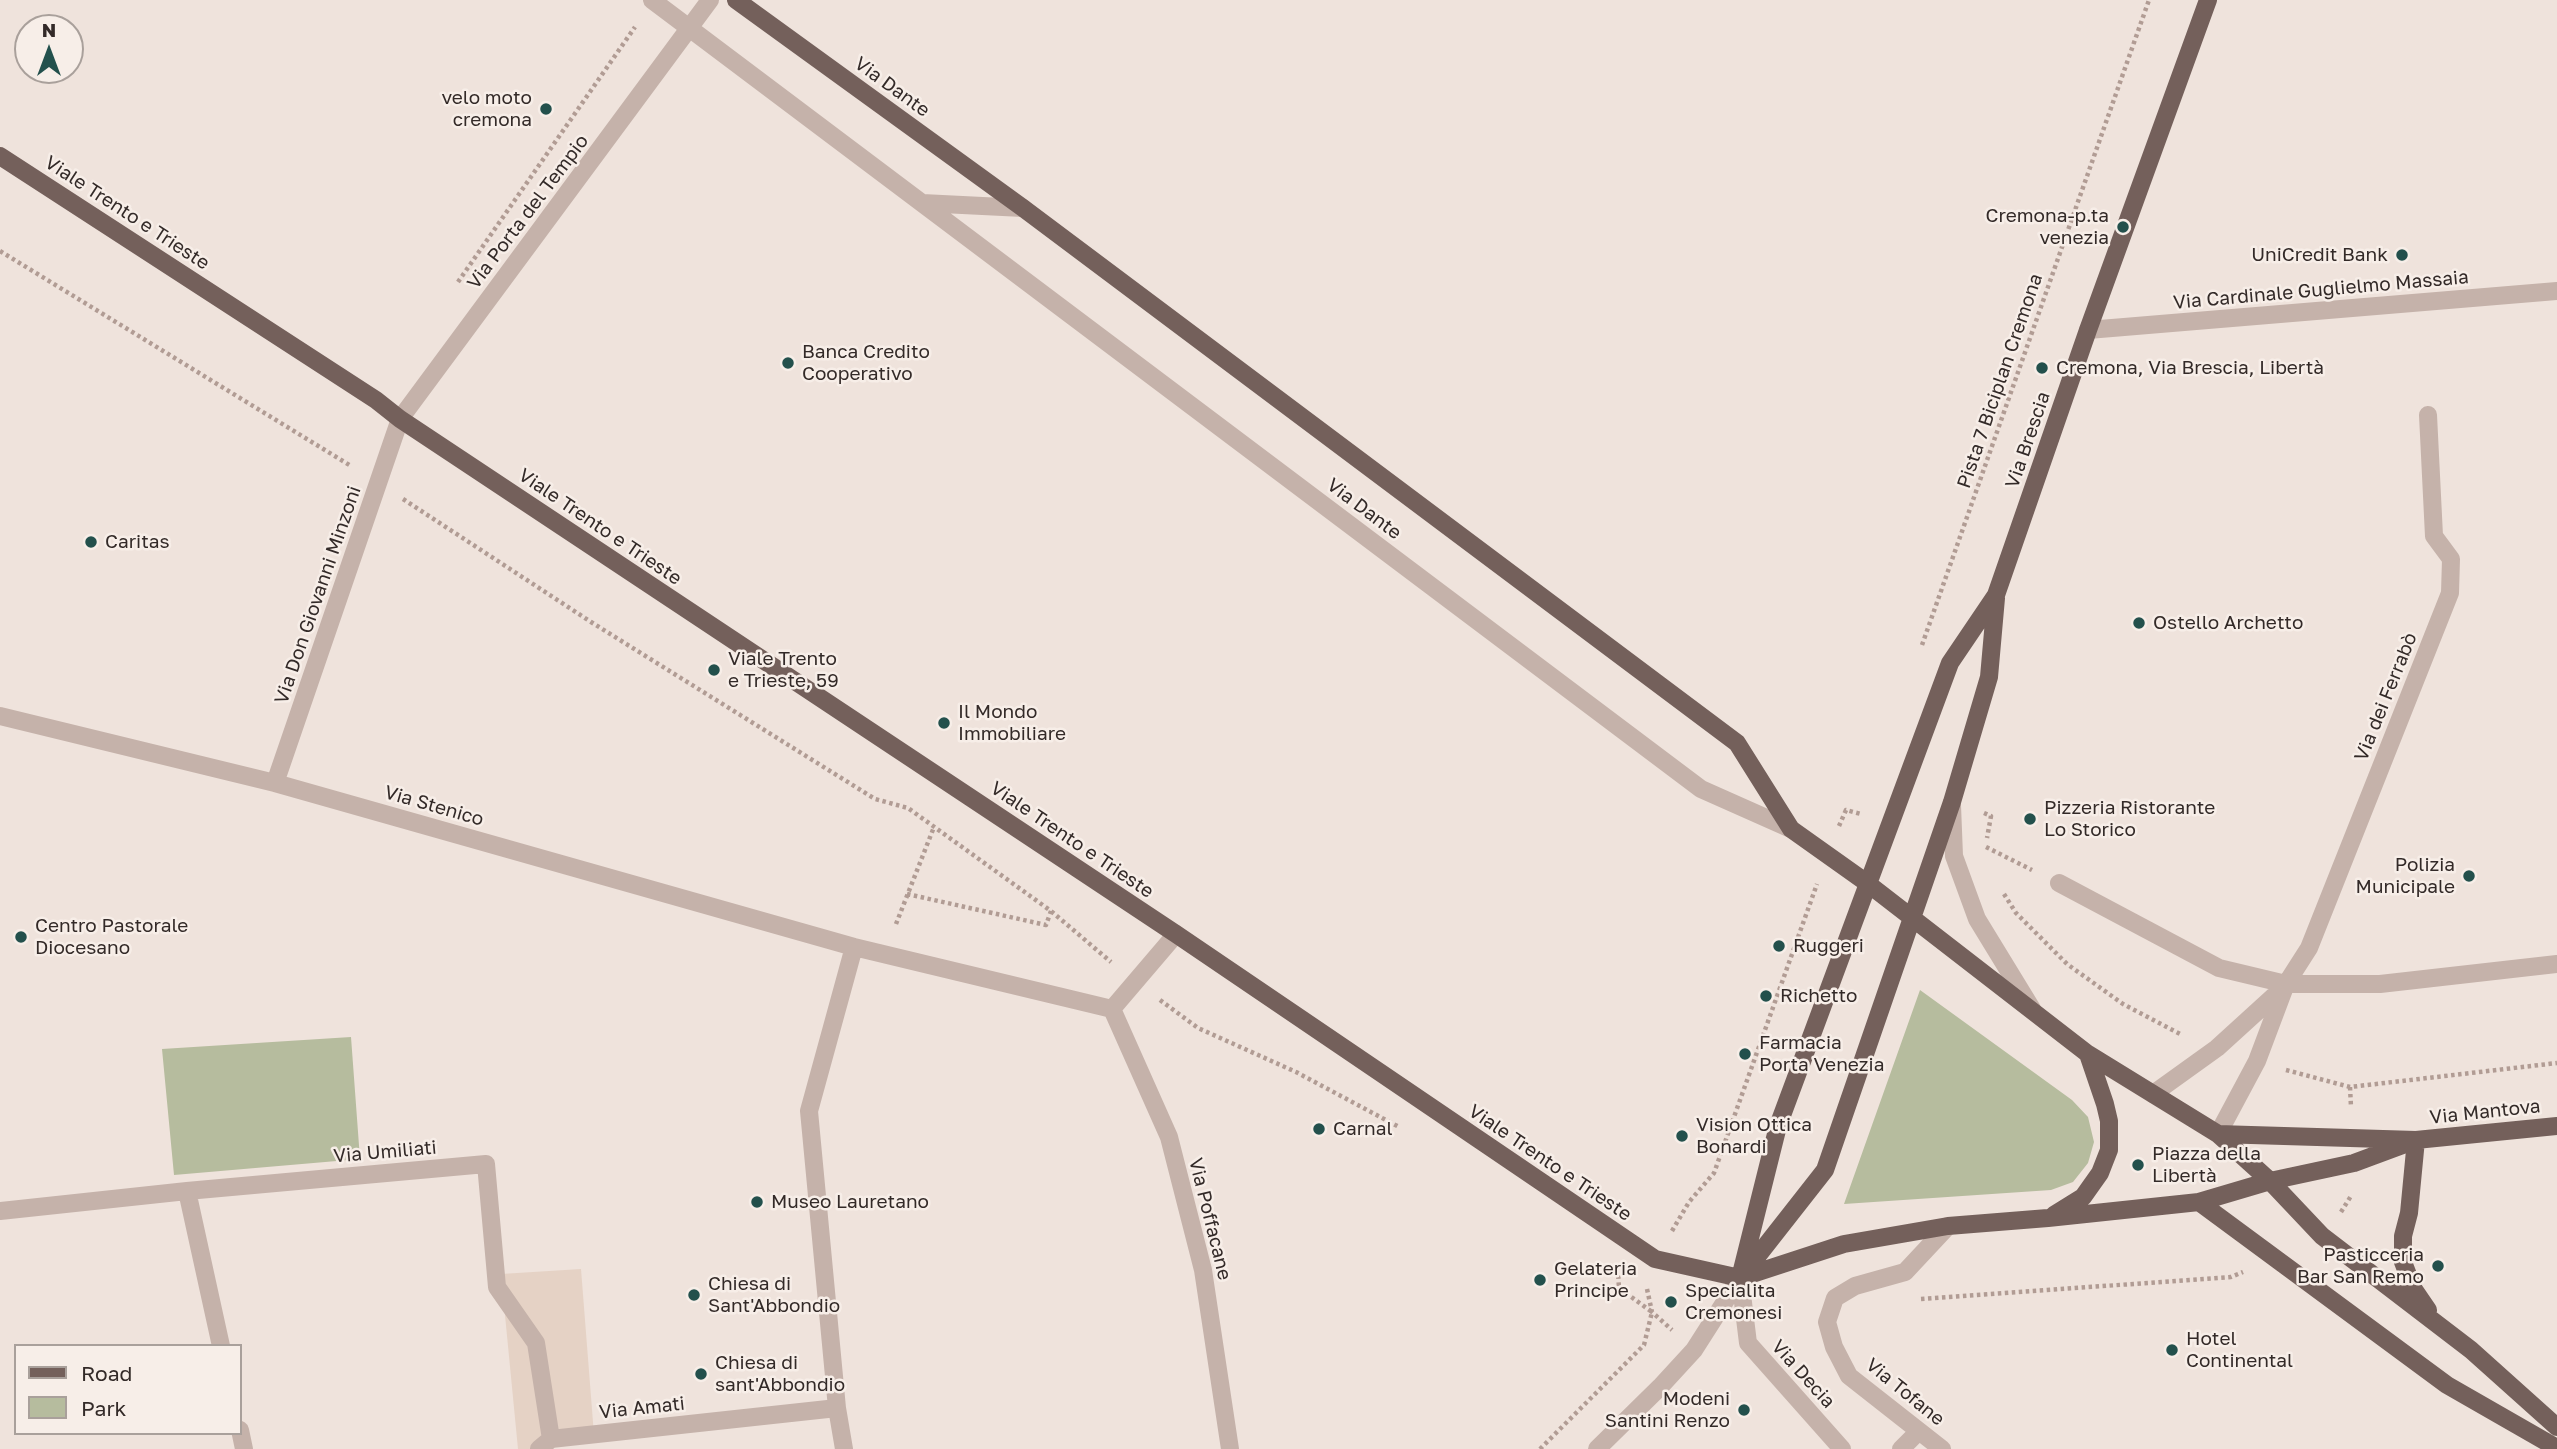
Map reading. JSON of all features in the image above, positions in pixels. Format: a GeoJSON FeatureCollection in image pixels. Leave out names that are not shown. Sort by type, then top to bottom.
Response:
{"type":"FeatureCollection","features":[{"type":"Feature","properties":{"kind":"main road","name":"Via Dante"},"geometry":{"type":"LineString","coordinates":[[736,0],[1023,208],[1737,743],[1791,829],[1867,883]]}},
{"type":"Feature","properties":{"kind":"main road","name":"Via Brescia"},"geometry":{"type":"LineString","coordinates":[[1867,883],[1950,663],[1996,595],[2088,330],[2208,0]]}},
{"type":"Feature","properties":{"kind":"main road","name":"Viale Trento e Trieste"},"geometry":{"type":"LineString","coordinates":[[0,156],[366,394],[1176,934],[1656,1259],[1740,1278]]}},
{"type":"Feature","properties":{"kind":"main road"},"geometry":{"type":"LineString","coordinates":[[1740,1278],[1825,1170],[1952,802],[1989,677],[1996,595]]}},
{"type":"Feature","properties":{"kind":"main road"},"geometry":{"type":"LineString","coordinates":[[1740,1278],[1778,1126],[1867,883],[2088,1054],[2218,1135],[2270,1181],[2322,1236],[2471,1350],[2557,1427]]}},
{"type":"Feature","properties":{"kind":"main road"},"geometry":{"type":"LineString","coordinates":[[2048,1218],[2083,1197],[2100,1173],[2109,1150],[2109,1121],[2088,1054]]}},
{"type":"Feature","properties":{"kind":"main road","name":"Via Mantova"},"geometry":{"type":"LineString","coordinates":[[2218,1135],[2416,1140],[2557,1126]]}},
{"type":"Feature","properties":{"kind":"main road"},"geometry":{"type":"LineString","coordinates":[[2416,1140],[2409,1213],[2403,1236],[2403,1262],[2413,1288],[2438,1324]]}},
{"type":"Feature","properties":{"kind":"main road","name":"Via Mantova"},"geometry":{"type":"LineString","coordinates":[[2199,1202],[2270,1181],[2354,1163],[2416,1140]]}},
{"type":"Feature","properties":{"kind":"main road"},"geometry":{"type":"LineString","coordinates":[[1740,1278],[1844,1244],[1948,1226],[2199,1202],[2448,1385],[2557,1448]]}},
{"type":"Feature","properties":{"kind":"street"},"geometry":{"type":"LineString","coordinates":[[690,29],[710,0]]}},
{"type":"Feature","properties":{"kind":"street","name":"Via Dante"},"geometry":{"type":"LineString","coordinates":[[653,1],[1702,789],[1791,829]]}},
{"type":"Feature","properties":{"kind":"street","name":"Via Porta del Tempio"},"geometry":{"type":"LineString","coordinates":[[400,419],[690,29]]}},
{"type":"Feature","properties":{"kind":"street"},"geometry":{"type":"LineString","coordinates":[[922,203],[1023,208]]}},
{"type":"Feature","properties":{"kind":"street","name":"Via Cardinale Guglielmo Massaia"},"geometry":{"type":"LineString","coordinates":[[2088,330],[2557,291]]}},
{"type":"Feature","properties":{"kind":"street","name":"Via dei Ferrabò"},"geometry":{"type":"LineString","coordinates":[[2218,1135],[2257,1061],[2286,984],[2309,948],[2450,593],[2451,559],[2434,536],[2428,415]]}},
{"type":"Feature","properties":{"kind":"street","name":"Via Don Giovanni Minzoni"},"geometry":{"type":"LineString","coordinates":[[275,783],[400,419]]}},
{"type":"Feature","properties":{"kind":"street","name":"Via Stenico"},"geometry":{"type":"LineString","coordinates":[[0,716],[275,783],[854,947]]}},
{"type":"Feature","properties":{"kind":"street"},"geometry":{"type":"LineString","coordinates":[[1952,802],[1954,856],[1977,919],[2034,1012]]}},
{"type":"Feature","properties":{"kind":"street"},"geometry":{"type":"LineString","coordinates":[[2059,883],[2219,968],[2286,984],[2380,984],[2557,964]]}},
{"type":"Feature","properties":{"kind":"street"},"geometry":{"type":"LineString","coordinates":[[844,1449],[837,1408],[809,1111],[854,947],[885,952],[1112,1010],[1176,934]]}},
{"type":"Feature","properties":{"kind":"street","name":"Via dei Ferrabò"},"geometry":{"type":"LineString","coordinates":[[2153,1094],[2217,1048],[2286,984]]}},
{"type":"Feature","properties":{"kind":"street","name":"Via Poffacane"},"geometry":{"type":"LineString","coordinates":[[1112,1010],[1169,1137],[1203,1270],[1230,1449]]}},
{"type":"Feature","properties":{"kind":"street","name":"Via Umiliati"},"geometry":{"type":"LineString","coordinates":[[0,1211],[485,1164],[497,1287],[536,1343],[545,1444]]}},
{"type":"Feature","properties":{"kind":"street"},"geometry":{"type":"LineString","coordinates":[[187,1191],[221,1344]]}},
{"type":"Feature","properties":{"kind":"street","name":"Via Tofane"},"geometry":{"type":"LineString","coordinates":[[1942,1449],[1849,1377],[1834,1347],[1827,1322],[1835,1298],[1855,1286],[1905,1272],[1948,1226]]}},
{"type":"Feature","properties":{"kind":"street"},"geometry":{"type":"LineString","coordinates":[[1597,1449],[1694,1350],[1740,1278]]}},
{"type":"Feature","properties":{"kind":"street","name":"Via Decia"},"geometry":{"type":"LineString","coordinates":[[1740,1278],[1748,1343],[1842,1449]]}},
{"type":"Feature","properties":{"kind":"street","name":"Via Amati"},"geometry":{"type":"LineString","coordinates":[[545,1444],[837,1408]]}},
{"type":"Feature","properties":{"kind":"street"},"geometry":{"type":"LineString","coordinates":[[1901,1449],[1919,1431]]}},
{"type":"Feature","properties":{"kind":"path","name":"Pista 7 Biciplan Cremona"},"geometry":{"type":"LineString","coordinates":[[1919,654],[2149,0]]}},
{"type":"Feature","properties":{"kind":"path"},"geometry":{"type":"LineString","coordinates":[[454,288],[653,1]]}},
{"type":"Feature","properties":{"kind":"path"},"geometry":{"type":"LineString","coordinates":[[0,251],[378,483],[591,622],[863,792],[875,799],[908,808],[1051,911],[1135,982],[1198,1028],[1296,1072],[1405,1131]]}},
{"type":"Feature","properties":{"kind":"path"},"geometry":{"type":"LineString","coordinates":[[1988,857],[1985,847],[1991,816]]}},
{"type":"Feature","properties":{"kind":"path"},"geometry":{"type":"LineString","coordinates":[[885,952],[934,827]]}},
{"type":"Feature","properties":{"kind":"path"},"geometry":{"type":"LineString","coordinates":[[1985,847],[2059,883]]}},
{"type":"Feature","properties":{"kind":"path"},"geometry":{"type":"LineString","coordinates":[[1689,1202],[1714,1173],[1817,884]]}},
{"type":"Feature","properties":{"kind":"path"},"geometry":{"type":"LineString","coordinates":[[1998,886],[2016,913],[2067,964],[2123,1004],[2187,1038]]}},
{"type":"Feature","properties":{"kind":"path"},"geometry":{"type":"LineString","coordinates":[[907,894],[1046,925],[1051,911]]}},
{"type":"Feature","properties":{"kind":"path"},"geometry":{"type":"LineString","coordinates":[[2281,1069],[2350,1087],[2557,1063]]}},
{"type":"Feature","properties":{"kind":"path"},"geometry":{"type":"LineString","coordinates":[[1540,1449],[1644,1345],[1652,1312],[1619,1288],[1618,1262]]}},
{"type":"Feature","properties":{"kind":"path"},"geometry":{"type":"LineString","coordinates":[[1914,1300],[2231,1277],[2254,1267]]}},
{"type":"Feature","properties":{"kind":"green space"},"geometry":{"type":"Polygon","coordinates":[[[1920,990],[2072,1100],[2088,1117],[2094,1142],[2088,1163],[2073,1182],[2051,1190],[1844,1204],[1920,990]]]}},
{"type":"Feature","properties":{"kind":"green space"},"geometry":{"type":"Polygon","coordinates":[[[351,1037],[360,1159],[174,1175],[162,1049],[351,1037]]]}},
{"type":"Feature","properties":{"kind":"shaded area"},"geometry":{"type":"Polygon","coordinates":[[[581,1269],[594,1435],[539,1449],[518,1449],[501,1274],[581,1269]]]}},
{"type":"Feature","properties":{"kind":"place","name":"velo moto cremona"},"geometry":{"type":"Point","coordinates":[546,109]}},
{"type":"Feature","properties":{"kind":"place","name":"Cremona-p.ta venezia"},"geometry":{"type":"Point","coordinates":[2123,227]}},
{"type":"Feature","properties":{"kind":"place","name":"UniCredit Bank"},"geometry":{"type":"Point","coordinates":[2402,255]}},
{"type":"Feature","properties":{"kind":"place","name":"Banca Credito Cooperativo"},"geometry":{"type":"Point","coordinates":[788,363]}},
{"type":"Feature","properties":{"kind":"place","name":"Cremona, Via Brescia, Libertà"},"geometry":{"type":"Point","coordinates":[2042,368]}},
{"type":"Feature","properties":{"kind":"place","name":"Caritas"},"geometry":{"type":"Point","coordinates":[91,542]}},
{"type":"Feature","properties":{"kind":"place","name":"Ostello Archetto"},"geometry":{"type":"Point","coordinates":[2139,623]}},
{"type":"Feature","properties":{"kind":"place","name":"Viale Trento e Trieste, 59"},"geometry":{"type":"Point","coordinates":[714,670]}},
{"type":"Feature","properties":{"kind":"place","name":"Il Mondo Immobiliare"},"geometry":{"type":"Point","coordinates":[944,723]}},
{"type":"Feature","properties":{"kind":"place","name":"Pizzeria Ristorante Lo Storico"},"geometry":{"type":"Point","coordinates":[2030,819]}},
{"type":"Feature","properties":{"kind":"place","name":"Polizia Municipale"},"geometry":{"type":"Point","coordinates":[2469,876]}},
{"type":"Feature","properties":{"kind":"place","name":"Centro Pastorale Diocesano"},"geometry":{"type":"Point","coordinates":[21,937]}},
{"type":"Feature","properties":{"kind":"place","name":"Ruggeri"},"geometry":{"type":"Point","coordinates":[1779,946]}},
{"type":"Feature","properties":{"kind":"place","name":"Richetto"},"geometry":{"type":"Point","coordinates":[1766,996]}},
{"type":"Feature","properties":{"kind":"place","name":"Farmacia Porta Venezia"},"geometry":{"type":"Point","coordinates":[1745,1054]}},
{"type":"Feature","properties":{"kind":"place","name":"Carnal"},"geometry":{"type":"Point","coordinates":[1319,1129]}},
{"type":"Feature","properties":{"kind":"place","name":"Vision Ottica Bonardi"},"geometry":{"type":"Point","coordinates":[1682,1136]}},
{"type":"Feature","properties":{"kind":"place","name":"Piazza della Libertà"},"geometry":{"type":"Point","coordinates":[2138,1165]}},
{"type":"Feature","properties":{"kind":"place","name":"Museo Lauretano"},"geometry":{"type":"Point","coordinates":[757,1202]}},
{"type":"Feature","properties":{"kind":"place","name":"Pasticceria Bar San Remo"},"geometry":{"type":"Point","coordinates":[2438,1266]}},
{"type":"Feature","properties":{"kind":"place","name":"Gelateria Principe"},"geometry":{"type":"Point","coordinates":[1540,1280]}},
{"type":"Feature","properties":{"kind":"place","name":"Chiesa di Sant'Abbondio"},"geometry":{"type":"Point","coordinates":[694,1295]}},
{"type":"Feature","properties":{"kind":"place","name":"Specialita Cremonesi"},"geometry":{"type":"Point","coordinates":[1671,1302]}},
{"type":"Feature","properties":{"kind":"place","name":"Hotel Continental"},"geometry":{"type":"Point","coordinates":[2172,1350]}},
{"type":"Feature","properties":{"kind":"place","name":"Chiesa di sant'Abbondio"},"geometry":{"type":"Point","coordinates":[701,1374]}},
{"type":"Feature","properties":{"kind":"place","name":"Modeni Santini Renzo"},"geometry":{"type":"Point","coordinates":[1744,1410]}}]}
